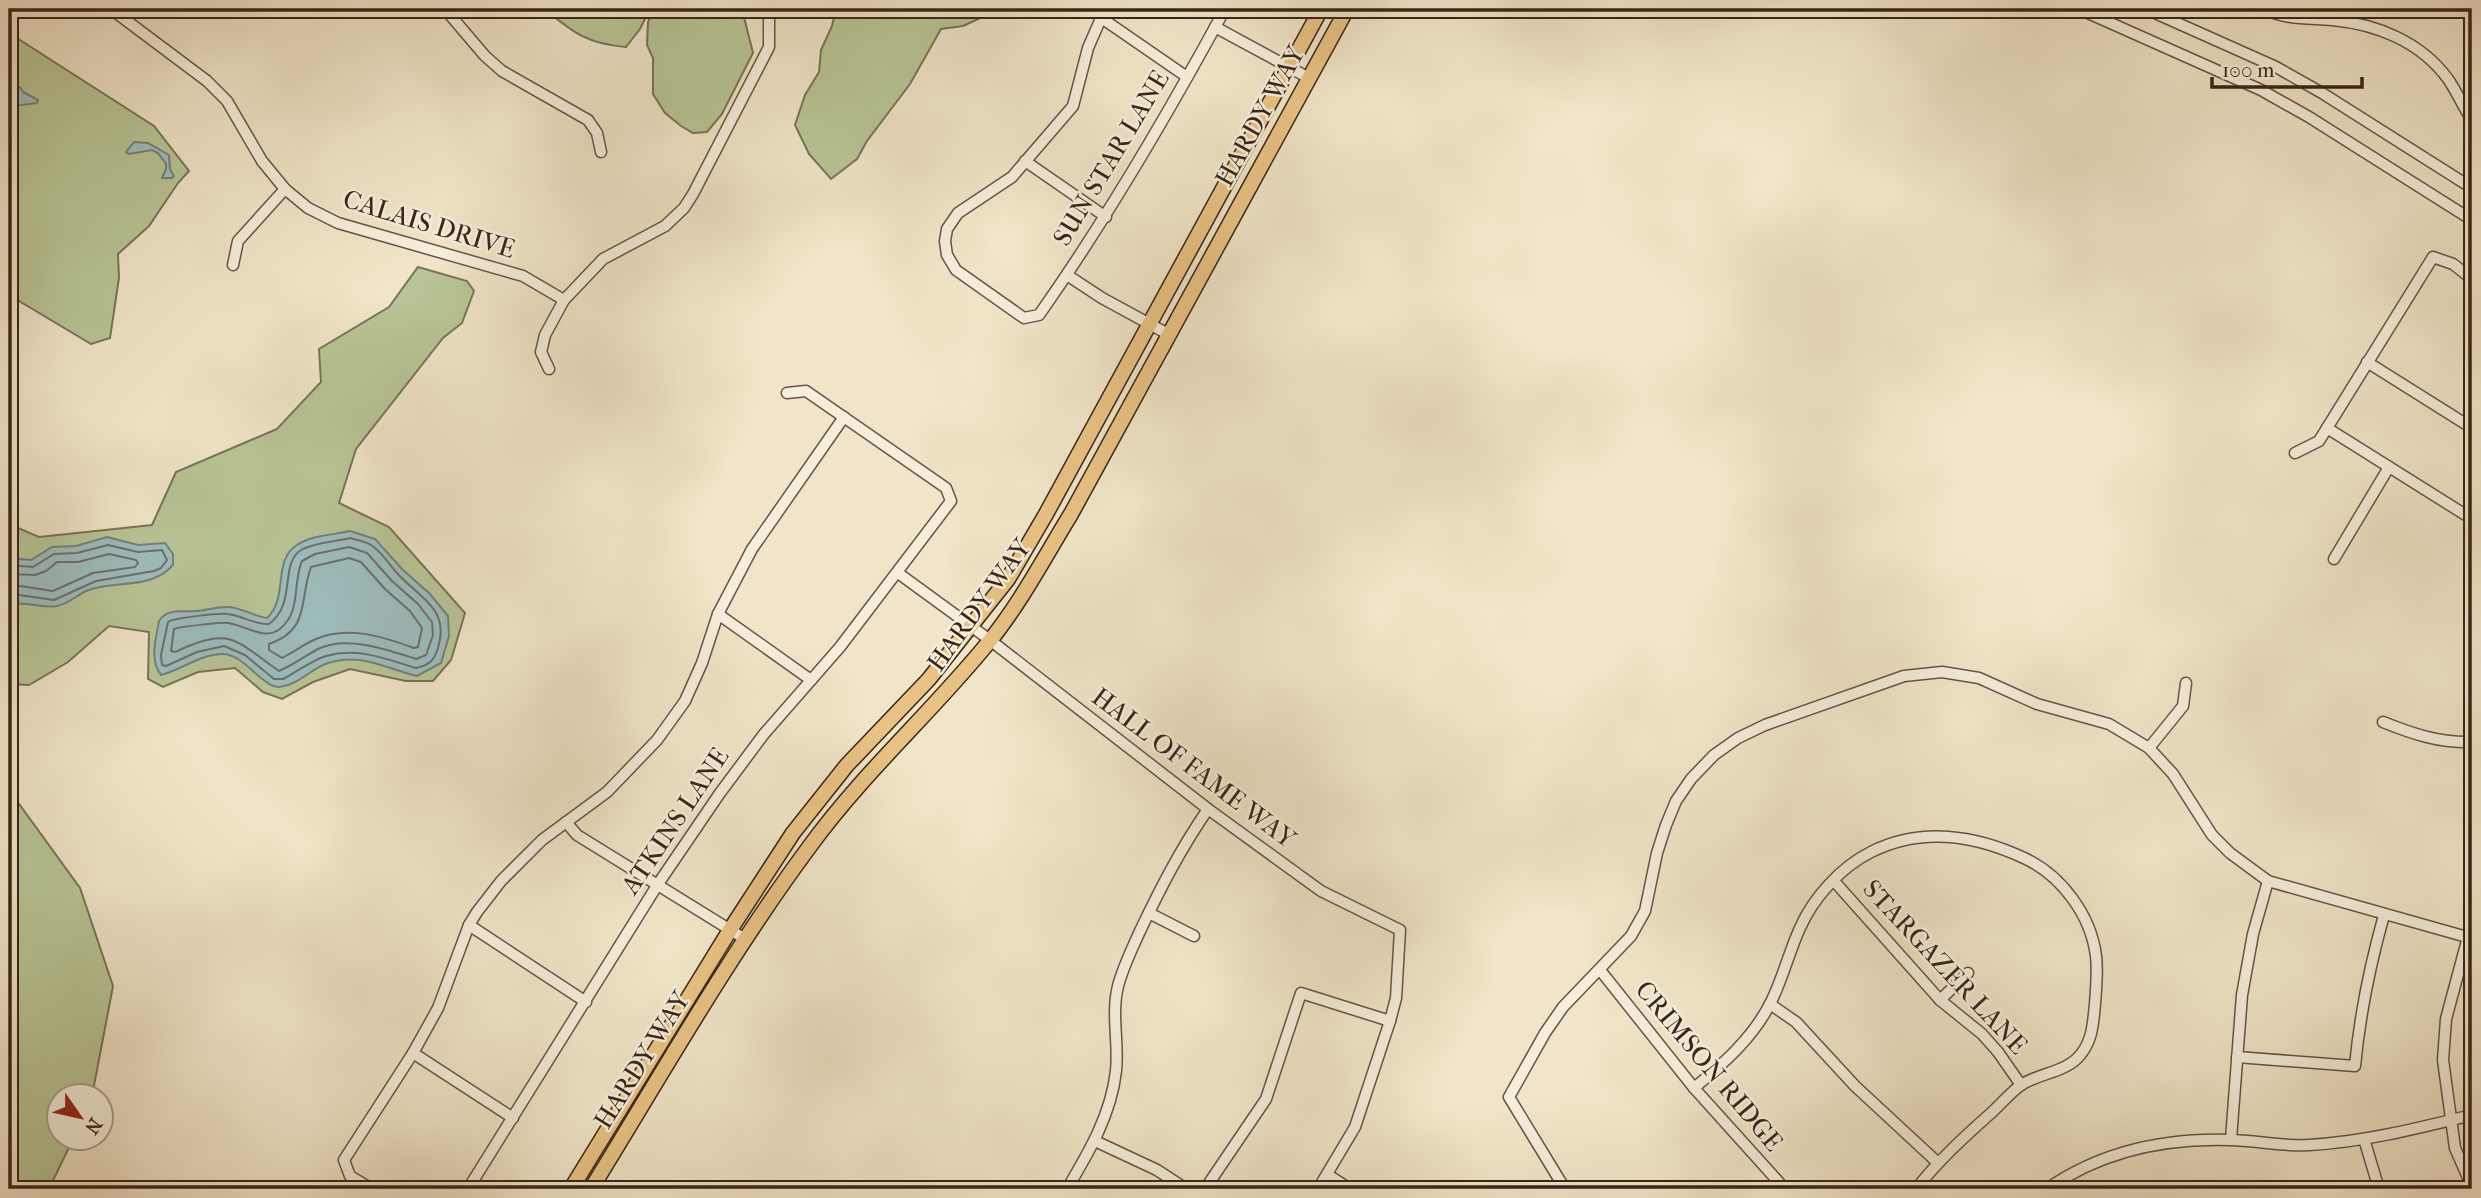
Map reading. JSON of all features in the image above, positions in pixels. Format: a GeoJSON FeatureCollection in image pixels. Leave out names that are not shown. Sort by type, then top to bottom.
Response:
{"type":"FeatureCollection","features":[{"type":"Feature","properties":{"kind":"main road","name":"HARDY WAY"},"geometry":{"type":"LineString","coordinates":[[571,1189],[730,930],[801,823],[847,765],[929,678],[1008,579],[1321,9]]}},
{"type":"Feature","properties":{"kind":"main road","name":"HARDY WAY"},"geometry":{"type":"LineString","coordinates":[[591,1189],[746,939],[810,845],[857,788],[947,691],[990,640],[1026,588],[1071,514],[1347,9]]}},
{"type":"Feature","properties":{"kind":"street","name":"CALAIS DRIVE"},"geometry":{"type":"LineString","coordinates":[[111,9],[207,81],[227,101],[261,161],[285,189],[308,208],[338,223],[523,276],[564,300]]}},
{"type":"Feature","properties":{"kind":"street"},"geometry":{"type":"LineString","coordinates":[[445,9],[485,56],[502,71],[588,120],[597,133],[601,152]]}},
{"type":"Feature","properties":{"kind":"street","name":"SUN STAR LANE"},"geometry":{"type":"LineString","coordinates":[[1025,161],[1012,177],[958,213],[947,229],[945,241],[947,255],[956,270],[1024,318],[1039,315],[1106,217],[1225,9]]}},
{"type":"Feature","properties":{"kind":"street"},"geometry":{"type":"LineString","coordinates":[[2079,9],[2261,90],[2309,117],[2472,220]]}},
{"type":"Feature","properties":{"kind":"street"},"geometry":{"type":"LineString","coordinates":[[2146,9],[2276,67],[2472,188]]}},
{"type":"Feature","properties":{"kind":"street"},"geometry":{"type":"LineString","coordinates":[[2264,9],[2297,19],[2355,22],[2398,37],[2416,48],[2448,79],[2472,120]]}},
{"type":"Feature","properties":{"kind":"street"},"geometry":{"type":"LineString","coordinates":[[1106,217],[1025,161],[1073,106],[1088,48],[1103,13],[1187,77]]}},
{"type":"Feature","properties":{"kind":"street"},"geometry":{"type":"LineString","coordinates":[[550,369],[541,352],[545,335],[564,300],[603,259],[665,226],[684,208],[769,47],[769,17]]}},
{"type":"Feature","properties":{"kind":"street"},"geometry":{"type":"LineString","coordinates":[[1215,27],[1309,78]]}},
{"type":"Feature","properties":{"kind":"street"},"geometry":{"type":"LineString","coordinates":[[233,265],[238,241],[285,189]]}},
{"type":"Feature","properties":{"kind":"street"},"geometry":{"type":"LineString","coordinates":[[2295,453],[2319,441],[2433,257],[2453,264],[2472,279]]}},
{"type":"Feature","properties":{"kind":"street"},"geometry":{"type":"LineString","coordinates":[[1067,275],[1102,298],[1168,334]]}},
{"type":"Feature","properties":{"kind":"street"},"geometry":{"type":"LineString","coordinates":[[2367,362],[2472,428]]}},
{"type":"Feature","properties":{"kind":"street"},"geometry":{"type":"LineString","coordinates":[[372,1189],[350,1176],[344,1160],[413,1053],[438,1008],[469,925],[501,881],[542,841],[607,792],[657,740],[685,701],[702,663],[718,614],[752,550],[844,417],[806,391],[787,393]]}},
{"type":"Feature","properties":{"kind":"street","name":"ATKINS LANE"},"geometry":{"type":"LineString","coordinates":[[468,1189],[658,884],[749,754],[840,648],[951,501],[946,488],[844,417]]}},
{"type":"Feature","properties":{"kind":"street"},"geometry":{"type":"LineString","coordinates":[[2327,428],[2472,519]]}},
{"type":"Feature","properties":{"kind":"street"},"geometry":{"type":"LineString","coordinates":[[2334,559],[2389,467]]}},
{"type":"Feature","properties":{"kind":"street","name":"HALL OF FAME WAY"},"geometry":{"type":"LineString","coordinates":[[898,573],[990,640],[1208,810],[1321,891],[1401,930],[1396,998],[1390,1021]]}},
{"type":"Feature","properties":{"kind":"street"},"geometry":{"type":"LineString","coordinates":[[718,614],[811,680]]}},
{"type":"Feature","properties":{"kind":"street"},"geometry":{"type":"LineString","coordinates":[[1565,1189],[1509,1097],[1563,1007],[1631,936],[1645,911],[1657,853],[1676,801],[1691,779],[1714,755],[1738,738],[1765,725],[1904,676],[1942,672],[1979,678],[2037,704],[2109,724],[2149,748],[2173,774],[2212,835],[2230,853],[2268,881],[2467,937]]}},
{"type":"Feature","properties":{"kind":"street"},"geometry":{"type":"LineString","coordinates":[[2149,748],[2183,706],[2186,683]]}},
{"type":"Feature","properties":{"kind":"street"},"geometry":{"type":"LineString","coordinates":[[2383,722],[2420,737],[2472,742]]}},
{"type":"Feature","properties":{"kind":"street"},"geometry":{"type":"LineString","coordinates":[[1067,1189],[1095,1141],[1112,1097],[1116,1070],[1114,1016],[1118,986],[1179,852],[1208,810]]}},
{"type":"Feature","properties":{"kind":"street"},"geometry":{"type":"LineString","coordinates":[[566,822],[577,835],[746,939]]}},
{"type":"Feature","properties":{"kind":"street"},"geometry":{"type":"LineString","coordinates":[[1694,1088],[1737,1052],[1770,1004],[1800,928],[1818,897],[1846,868],[1870,852],[1924,837],[1950,836],[1978,841],[2034,862],[2051,874],[2079,909],[2096,955],[2093,1030],[2088,1044],[2079,1057],[2064,1067],[2021,1086],[1937,1162],[1916,1189]]}},
{"type":"Feature","properties":{"kind":"street","name":"STARGAZER LANE"},"geometry":{"type":"LineString","coordinates":[[1834,881],[1940,1000],[1990,1043],[2021,1086]]}},
{"type":"Feature","properties":{"kind":"street"},"geometry":{"type":"LineString","coordinates":[[2231,1139],[2242,995],[2253,934],[2268,881]]}},
{"type":"Feature","properties":{"kind":"street"},"geometry":{"type":"LineString","coordinates":[[1149,913],[1194,936]]}},
{"type":"Feature","properties":{"kind":"street"},"geometry":{"type":"LineString","coordinates":[[2236,1057],[2355,1066],[2368,969],[2384,915]]}},
{"type":"Feature","properties":{"kind":"street"},"geometry":{"type":"LineString","coordinates":[[2472,922],[2446,1019],[2443,1060],[2455,1148],[2472,1186]]}},
{"type":"Feature","properties":{"kind":"street"},"geometry":{"type":"LineString","coordinates":[[469,925],[586,1002]]}},
{"type":"Feature","properties":{"kind":"street","name":"CRIMSON RIDGE"},"geometry":{"type":"LineString","coordinates":[[1600,970],[1694,1088],[1785,1189]]}},
{"type":"Feature","properties":{"kind":"street"},"geometry":{"type":"LineString","coordinates":[[1940,1000],[1968,973]]}},
{"type":"Feature","properties":{"kind":"street"},"geometry":{"type":"LineString","coordinates":[[1205,1189],[1266,1098],[1301,993],[1390,1021],[1355,1127],[1318,1189]]}},
{"type":"Feature","properties":{"kind":"street"},"geometry":{"type":"LineString","coordinates":[[1770,1004],[1796,1022],[1855,1086],[1937,1162]]}},
{"type":"Feature","properties":{"kind":"street"},"geometry":{"type":"LineString","coordinates":[[413,1053],[513,1118]]}},
{"type":"Feature","properties":{"kind":"street"},"geometry":{"type":"LineString","coordinates":[[2048,1189],[2092,1163],[2125,1151],[2171,1141],[2231,1139],[2307,1146],[2364,1139],[2472,1115]]}},
{"type":"Feature","properties":{"kind":"street"},"geometry":{"type":"LineString","coordinates":[[2364,1139],[2379,1189]]}},
{"type":"Feature","properties":{"kind":"street"},"geometry":{"type":"LineString","coordinates":[[1095,1141],[1157,1170],[1186,1189]]}},
{"type":"Feature","properties":{"kind":"street"},"geometry":{"type":"LineString","coordinates":[[1328,1175],[1350,1189]]}},
{"type":"Feature","properties":{"kind":"green space"},"geometry":{"type":"Polygon","coordinates":[[[545,9],[650,9],[640,29],[626,47],[601,43],[582,36],[545,9]]]}},
{"type":"Feature","properties":{"kind":"green space"},"geometry":{"type":"Polygon","coordinates":[[[654,9],[742,9],[753,53],[722,114],[707,132],[693,133],[681,126],[665,113],[653,94],[653,58],[647,45],[648,22],[654,9]]]}},
{"type":"Feature","properties":{"kind":"green space"},"geometry":{"type":"Polygon","coordinates":[[[836,9],[1000,9],[963,26],[941,29],[910,84],[867,141],[857,159],[831,179],[809,154],[795,125],[805,95],[819,72],[821,50],[836,9]]]}},
{"type":"Feature","properties":{"kind":"green space"},"geometry":{"type":"Polygon","coordinates":[[[9,33],[154,126],[189,171],[149,226],[118,254],[119,278],[110,338],[91,344],[9,295],[9,33]]]}},
{"type":"Feature","properties":{"kind":"green space"},"geometry":{"type":"Polygon","coordinates":[[[418,267],[467,281],[474,291],[462,323],[443,338],[356,449],[339,503],[389,527],[465,613],[451,660],[433,681],[406,681],[350,669],[313,682],[282,699],[263,692],[235,668],[198,672],[163,687],[148,679],[149,632],[109,626],[68,662],[29,685],[9,684],[9,524],[39,537],[152,525],[176,472],[277,429],[321,382],[319,349],[389,307],[418,267]]]}},
{"type":"Feature","properties":{"kind":"green space"},"geometry":{"type":"Polygon","coordinates":[[[9,790],[80,888],[113,986],[95,1082],[46,1082],[46,1152],[67,1152],[49,1189],[9,1189],[9,790]]]}},
{"type":"Feature","properties":{"kind":"water"},"geometry":{"type":"Polygon","coordinates":[[[9,84],[20,87],[23,92],[38,100],[37,103],[13,106],[9,111],[9,84]]]}},
{"type":"Feature","properties":{"kind":"water"},"geometry":{"type":"Polygon","coordinates":[[[134,142],[148,143],[169,155],[170,169],[174,176],[162,178],[166,164],[158,153],[152,150],[129,154],[126,152],[134,142]]]}},
{"type":"Feature","properties":{"kind":"water"},"geometry":{"type":"Polygon","coordinates":[[[350,531],[375,539],[448,616],[449,636],[441,663],[417,676],[362,660],[340,660],[322,665],[293,683],[280,687],[266,682],[237,658],[221,654],[205,657],[161,675],[155,662],[154,649],[159,621],[166,614],[225,607],[267,618],[274,610],[282,569],[289,552],[309,539],[350,531]]]}},
{"type":"Feature","properties":{"kind":"water"},"geometry":{"type":"Polygon","coordinates":[[[107,537],[138,545],[165,543],[173,554],[173,565],[154,578],[86,591],[57,606],[21,603],[9,605],[9,558],[31,560],[52,547],[76,546],[107,537]]]}}]}
